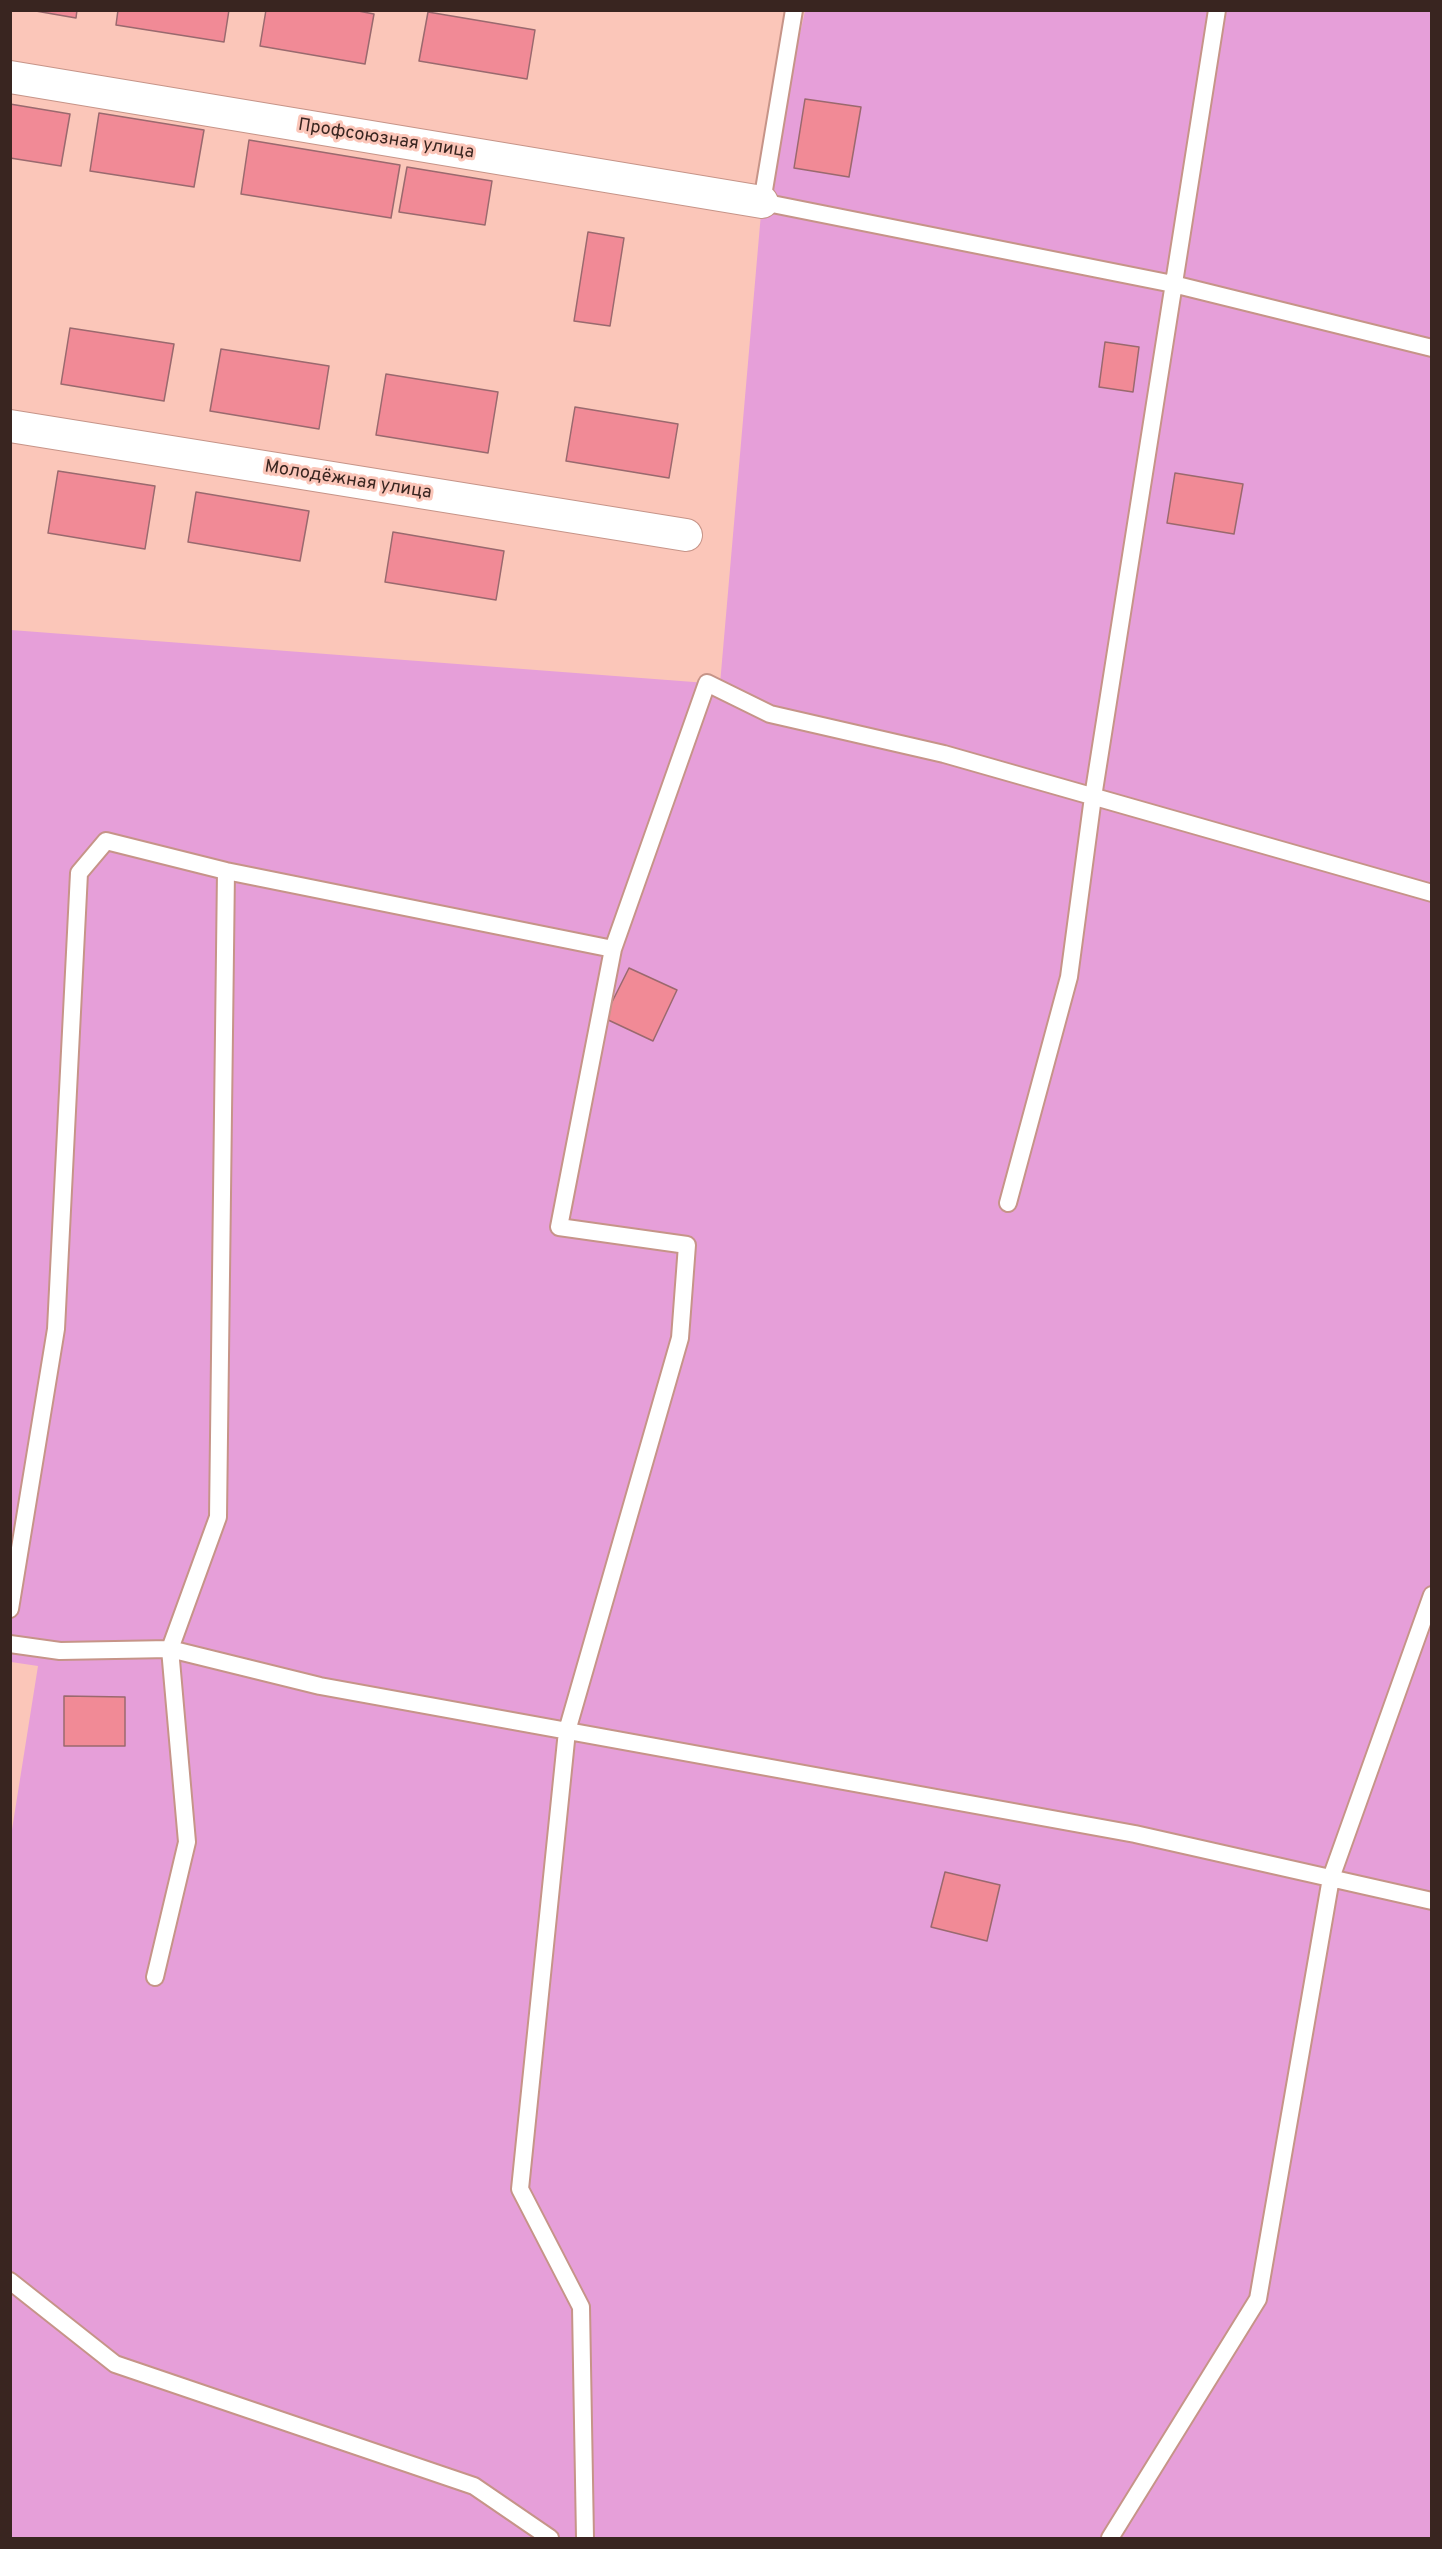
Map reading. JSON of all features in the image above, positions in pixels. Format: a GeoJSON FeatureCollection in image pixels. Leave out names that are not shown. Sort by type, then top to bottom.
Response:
{"type":"FeatureCollection","features":[{"type":"Feature","properties":{"kind":"street","name":"Профсоюзная улица"},"geometry":{"type":"LineString","coordinates":[[10,77],[762,202]]}},
{"type":"Feature","properties":{"kind":"street","name":"Молодёжная улица"},"geometry":{"type":"LineString","coordinates":[[10,426],[686,535]]}},
{"type":"Feature","properties":{"kind":"lane"},"geometry":{"type":"LineString","coordinates":[[794,10],[762,202],[1173,284],[1431,348]]}},
{"type":"Feature","properties":{"kind":"lane"},"geometry":{"type":"LineString","coordinates":[[1008,1203],[1069,977],[1094,797],[1217,10]]}},
{"type":"Feature","properties":{"kind":"lane"},"geometry":{"type":"LineString","coordinates":[[585,2538],[581,2307],[520,2189],[567,1731],[680,1338],[687,1245],[559,1227],[613,949],[707,683],[770,714],[944,754],[1431,893]]}},
{"type":"Feature","properties":{"kind":"lane"},"geometry":{"type":"LineString","coordinates":[[10,1609],[56,1329],[79,873],[106,841],[226,871],[613,949]]}},
{"type":"Feature","properties":{"kind":"lane"},"geometry":{"type":"LineString","coordinates":[[155,1977],[187,1842],[170,1649],[218,1517],[226,871]]}},
{"type":"Feature","properties":{"kind":"lane"},"geometry":{"type":"LineString","coordinates":[[1110,2538],[1258,2299],[1331,1878],[1431,1595]]}},
{"type":"Feature","properties":{"kind":"lane"},"geometry":{"type":"LineString","coordinates":[[10,1644],[60,1651],[170,1649],[320,1686],[1135,1834],[1431,1901]]}},
{"type":"Feature","properties":{"kind":"lane"},"geometry":{"type":"LineString","coordinates":[[10,2281],[115,2364],[474,2486],[550,2538]]}},
{"type":"Feature","properties":{"kind":"shaded area"},"geometry":{"type":"Polygon","coordinates":[[[805,11],[1431,11],[1431,2538],[11,2538],[10,1842],[38,1666],[11,1662],[11,630],[720,684],[762,202],[805,11]]]}},
{"type":"Feature","properties":{"kind":"building"},"geometry":{"type":"Polygon","coordinates":[[[30,10],[77,10],[76,18],[30,10]]]}},
{"type":"Feature","properties":{"kind":"building"},"geometry":{"type":"Polygon","coordinates":[[[118,10],[229,10],[224,42],[116,25],[118,10]]]}},
{"type":"Feature","properties":{"kind":"building"},"geometry":{"type":"Polygon","coordinates":[[[266,10],[353,10],[374,14],[365,64],[260,46],[266,10]]]}},
{"type":"Feature","properties":{"kind":"building"},"geometry":{"type":"Polygon","coordinates":[[[428,12],[535,30],[527,79],[419,61],[428,12]]]}},
{"type":"Feature","properties":{"kind":"building"},"geometry":{"type":"Polygon","coordinates":[[[805,99],[861,107],[849,177],[794,168],[805,99]]]}},
{"type":"Feature","properties":{"kind":"building"},"geometry":{"type":"Polygon","coordinates":[[[10,104],[70,114],[61,166],[10,158],[10,104]]]}},
{"type":"Feature","properties":{"kind":"building"},"geometry":{"type":"Polygon","coordinates":[[[99,113],[204,130],[194,187],[90,171],[99,113]]]}},
{"type":"Feature","properties":{"kind":"building"},"geometry":{"type":"Polygon","coordinates":[[[249,140],[400,165],[391,218],[241,194],[249,140]]]}},
{"type":"Feature","properties":{"kind":"building"},"geometry":{"type":"Polygon","coordinates":[[[407,167],[492,181],[485,225],[399,212],[407,167]]]}},
{"type":"Feature","properties":{"kind":"building"},"geometry":{"type":"Polygon","coordinates":[[[588,232],[624,238],[610,326],[574,321],[588,232]]]}},
{"type":"Feature","properties":{"kind":"building"},"geometry":{"type":"Polygon","coordinates":[[[70,328],[174,344],[164,401],[61,384],[70,328]]]}},
{"type":"Feature","properties":{"kind":"building"},"geometry":{"type":"Polygon","coordinates":[[[1105,342],[1139,347],[1133,392],[1099,387],[1105,342]]]}},
{"type":"Feature","properties":{"kind":"building"},"geometry":{"type":"Polygon","coordinates":[[[221,349],[329,366],[319,429],[210,411],[221,349]]]}},
{"type":"Feature","properties":{"kind":"building"},"geometry":{"type":"Polygon","coordinates":[[[386,374],[498,392],[488,453],[376,435],[386,374]]]}},
{"type":"Feature","properties":{"kind":"building"},"geometry":{"type":"Polygon","coordinates":[[[575,407],[678,424],[669,478],[566,461],[575,407]]]}},
{"type":"Feature","properties":{"kind":"building"},"geometry":{"type":"Polygon","coordinates":[[[58,471],[155,486],[145,549],[48,533],[58,471]]]}},
{"type":"Feature","properties":{"kind":"building"},"geometry":{"type":"Polygon","coordinates":[[[1175,473],[1243,484],[1234,534],[1167,523],[1175,473]]]}},
{"type":"Feature","properties":{"kind":"building"},"geometry":{"type":"Polygon","coordinates":[[[196,492],[309,511],[300,561],[188,542],[196,492]]]}},
{"type":"Feature","properties":{"kind":"building"},"geometry":{"type":"Polygon","coordinates":[[[393,532],[504,551],[496,600],[385,582],[393,532]]]}},
{"type":"Feature","properties":{"kind":"building"},"geometry":{"type":"Polygon","coordinates":[[[629,968],[677,990],[653,1041],[604,1018],[629,968]]]}},
{"type":"Feature","properties":{"kind":"building"},"geometry":{"type":"Polygon","coordinates":[[[64,1696],[125,1697],[125,1746],[64,1746],[64,1696]]]}},
{"type":"Feature","properties":{"kind":"building"},"geometry":{"type":"Polygon","coordinates":[[[945,1872],[1000,1885],[987,1941],[931,1927],[945,1872]]]}}]}
